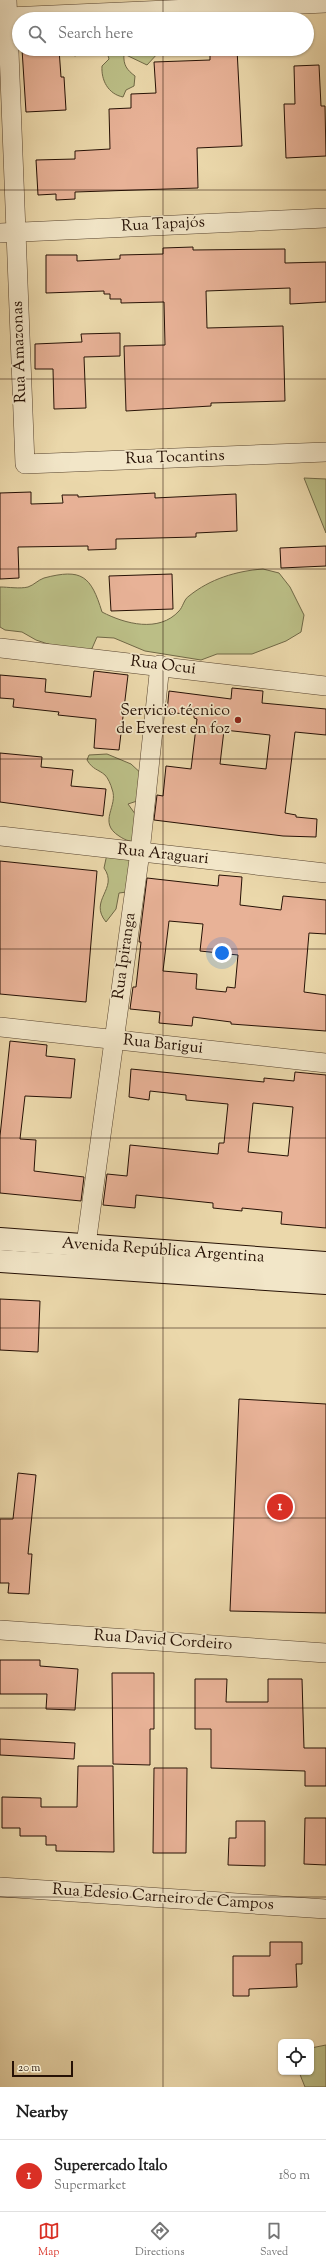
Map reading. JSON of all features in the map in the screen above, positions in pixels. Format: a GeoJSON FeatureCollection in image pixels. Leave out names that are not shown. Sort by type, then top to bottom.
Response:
{"type":"FeatureCollection","features":[{"type":"Feature","properties":{"kind":"main road","name":"Avenida República Argentina"},"geometry":{"type":"LineString","coordinates":[[0,1239],[84,1257],[326,1283]]}},
{"type":"Feature","properties":{"kind":"main road","name":"Avenida República Argentina"},"geometry":{"type":"LineString","coordinates":[[0,1261],[84,1257],[326,1263]]}},
{"type":"Feature","properties":{"kind":"street"},"geometry":{"type":"LineString","coordinates":[[7,9],[284,2],[326,3]]}},
{"type":"Feature","properties":{"kind":"street","name":"Rua Amazonas"},"geometry":{"type":"LineString","coordinates":[[7,9],[8,233],[25,464]]}},
{"type":"Feature","properties":{"kind":"street","name":"Rua Tapajós"},"geometry":{"type":"LineString","coordinates":[[8,233],[326,218]]}},
{"type":"Feature","properties":{"kind":"street","name":"Rua Tocantins"},"geometry":{"type":"LineString","coordinates":[[25,464],[326,452]]}},
{"type":"Feature","properties":{"kind":"street","name":"Rua Ocui"},"geometry":{"type":"LineString","coordinates":[[0,648],[160,665],[326,686]]}},
{"type":"Feature","properties":{"kind":"street","name":"Rua Ipiranga"},"geometry":{"type":"LineString","coordinates":[[84,1257],[140,852],[160,665]]}},
{"type":"Feature","properties":{"kind":"street","name":"Rua Araguari"},"geometry":{"type":"LineString","coordinates":[[0,836],[326,873]]}},
{"type":"Feature","properties":{"kind":"street","name":"Rua Barigui"},"geometry":{"type":"LineString","coordinates":[[0,1027],[326,1063]]}},
{"type":"Feature","properties":{"kind":"street","name":"Rua David Cordeiro"},"geometry":{"type":"LineString","coordinates":[[0,1630],[326,1653]]}},
{"type":"Feature","properties":{"kind":"street","name":"Rua Edesio Carneiro de Campos"},"geometry":{"type":"LineString","coordinates":[[0,1887],[326,1909]]}},
{"type":"Feature","properties":{"kind":"green space"},"geometry":{"type":"Polygon","coordinates":[[[108,56],[124,56],[126,67],[135,76],[134,86],[126,90],[123,97],[113,93],[106,86],[104,81],[102,66],[109,59],[108,56]]]}},
{"type":"Feature","properties":{"kind":"green space"},"geometry":{"type":"Polygon","coordinates":[[[128,56],[155,56],[147,65],[128,56]]]}},
{"type":"Feature","properties":{"kind":"green space"},"geometry":{"type":"Polygon","coordinates":[[[304,478],[326,479],[326,533],[304,478]]]}},
{"type":"Feature","properties":{"kind":"green space"},"geometry":{"type":"Polygon","coordinates":[[[263,569],[279,573],[290,587],[304,615],[301,632],[286,641],[252,654],[217,654],[201,660],[145,651],[114,638],[97,637],[90,653],[54,646],[36,640],[22,632],[5,630],[0,627],[0,587],[25,588],[44,578],[57,575],[76,575],[89,583],[94,590],[102,612],[131,623],[152,624],[171,618],[179,611],[187,597],[206,585],[233,574],[263,569]]]}},
{"type":"Feature","properties":{"kind":"green space"},"geometry":{"type":"Polygon","coordinates":[[[107,754],[131,764],[144,776],[137,801],[128,804],[138,818],[136,842],[129,841],[113,831],[109,819],[113,802],[111,786],[105,775],[93,768],[87,760],[89,755],[107,754]]]}},
{"type":"Feature","properties":{"kind":"green space"},"geometry":{"type":"Polygon","coordinates":[[[107,854],[132,859],[127,892],[119,893],[116,909],[106,922],[101,914],[100,907],[108,882],[108,875],[104,868],[107,854]]]}},
{"type":"Feature","properties":{"kind":"green space"},"geometry":{"type":"Polygon","coordinates":[[[326,2045],[326,2087],[305,2087],[300,2075],[314,2075],[314,2047],[326,2045]]]}},
{"type":"Feature","properties":{"kind":"building"},"geometry":{"type":"Polygon","coordinates":[[[22,56],[60,56],[61,77],[64,77],[66,110],[26,112],[22,56]]]}},
{"type":"Feature","properties":{"kind":"building"},"geometry":{"type":"Polygon","coordinates":[[[210,56],[237,56],[242,146],[197,148],[198,188],[75,192],[75,199],[56,200],[56,194],[38,195],[36,160],[75,159],[75,151],[110,149],[109,109],[131,108],[131,94],[156,93],[154,62],[210,60],[210,56]]]}},
{"type":"Feature","properties":{"kind":"building"},"geometry":{"type":"Polygon","coordinates":[[[319,65],[321,106],[325,106],[326,156],[286,158],[284,104],[295,104],[294,66],[319,65]]]}},
{"type":"Feature","properties":{"kind":"building"},"geometry":{"type":"Polygon","coordinates":[[[193,247],[193,250],[285,249],[285,263],[326,262],[326,302],[290,304],[290,288],[206,291],[207,328],[283,326],[285,401],[211,403],[211,406],[126,411],[124,346],[165,345],[164,302],[121,303],[121,299],[110,299],[110,294],[104,294],[104,291],[46,293],[46,255],[77,255],[77,261],[120,259],[120,255],[163,254],[163,248],[193,247]]]}},
{"type":"Feature","properties":{"kind":"building"},"geometry":{"type":"Polygon","coordinates":[[[120,333],[120,356],[84,357],[86,408],[54,409],[53,369],[35,369],[35,344],[82,342],[81,334],[120,333]]]}},
{"type":"Feature","properties":{"kind":"building"},"geometry":{"type":"Polygon","coordinates":[[[31,492],[31,504],[63,503],[62,495],[78,495],[78,497],[155,493],[155,498],[236,494],[237,531],[196,533],[196,537],[116,539],[116,549],[88,550],[88,546],[18,547],[19,578],[0,579],[0,493],[31,492]]]}},
{"type":"Feature","properties":{"kind":"building"},"geometry":{"type":"Polygon","coordinates":[[[326,546],[326,566],[281,568],[280,548],[326,546]]]}},
{"type":"Feature","properties":{"kind":"building"},"geometry":{"type":"Polygon","coordinates":[[[172,574],[173,609],[111,611],[109,576],[172,574]]]}},
{"type":"Feature","properties":{"kind":"building"},"geometry":{"type":"Polygon","coordinates":[[[94,671],[128,675],[119,750],[94,748],[96,719],[58,715],[59,712],[13,707],[14,699],[0,698],[0,675],[46,679],[45,692],[91,697],[94,671]]]}},
{"type":"Feature","properties":{"kind":"building"},"geometry":{"type":"Polygon","coordinates":[[[232,688],[263,691],[262,703],[326,709],[326,735],[295,732],[285,813],[296,815],[296,817],[317,819],[316,837],[283,836],[154,820],[157,795],[163,796],[166,766],[191,769],[197,719],[194,718],[194,715],[167,712],[169,691],[231,699],[232,688]],[[224,730],[220,764],[266,769],[270,735],[224,730]]]}},
{"type":"Feature","properties":{"kind":"building"},"geometry":{"type":"Polygon","coordinates":[[[0,753],[42,757],[41,767],[73,770],[71,786],[106,789],[103,816],[0,802],[0,753]]]}},
{"type":"Feature","properties":{"kind":"building"},"geometry":{"type":"Polygon","coordinates":[[[0,861],[97,871],[86,1002],[0,994],[0,861]]]}},
{"type":"Feature","properties":{"kind":"building"},"geometry":{"type":"Polygon","coordinates":[[[219,875],[242,877],[240,905],[281,910],[283,896],[326,900],[326,934],[309,933],[304,992],[326,995],[326,1031],[231,1024],[231,1022],[193,1017],[192,1026],[159,1023],[160,1012],[130,1009],[133,987],[136,987],[141,942],[139,942],[147,878],[218,886],[219,875]],[[169,921],[163,971],[197,974],[196,989],[226,992],[227,987],[235,988],[238,955],[200,951],[203,924],[169,921]]]}},
{"type":"Feature","properties":{"kind":"building"},"geometry":{"type":"Polygon","coordinates":[[[10,1041],[47,1045],[46,1056],[75,1059],[71,1098],[25,1096],[20,1139],[36,1140],[34,1171],[84,1177],[81,1201],[0,1193],[0,1136],[10,1041]]]}},
{"type":"Feature","properties":{"kind":"building"},"geometry":{"type":"Polygon","coordinates":[[[131,1069],[264,1082],[264,1078],[294,1081],[295,1072],[326,1075],[326,1228],[281,1224],[282,1212],[242,1208],[242,1211],[213,1208],[213,1203],[136,1195],[135,1208],[103,1205],[107,1174],[127,1176],[130,1145],[218,1154],[219,1143],[224,1143],[228,1104],[186,1100],[186,1095],[150,1091],[149,1100],[129,1097],[131,1069]],[[253,1103],[248,1152],[288,1156],[293,1107],[253,1103]]]}},
{"type":"Feature","properties":{"kind":"building"},"geometry":{"type":"Polygon","coordinates":[[[0,1299],[40,1301],[38,1352],[0,1350],[0,1299]]]}},
{"type":"Feature","properties":{"kind":"building"},"geometry":{"type":"Polygon","coordinates":[[[239,1399],[326,1404],[326,1613],[230,1611],[239,1399]]]}},
{"type":"Feature","properties":{"kind":"building"},"geometry":{"type":"Polygon","coordinates":[[[18,1473],[36,1475],[28,1554],[32,1554],[29,1594],[8,1593],[9,1583],[0,1583],[0,1519],[13,1519],[18,1473]]]}},
{"type":"Feature","properties":{"kind":"building"},"geometry":{"type":"Polygon","coordinates":[[[0,1660],[40,1660],[40,1666],[78,1669],[75,1710],[46,1709],[47,1694],[0,1694],[0,1660]]]}},
{"type":"Feature","properties":{"kind":"building"},"geometry":{"type":"Polygon","coordinates":[[[112,1673],[154,1673],[154,1729],[150,1729],[150,1765],[113,1764],[112,1673]]]}},
{"type":"Feature","properties":{"kind":"building"},"geometry":{"type":"Polygon","coordinates":[[[195,1679],[227,1679],[226,1702],[268,1702],[268,1679],[302,1679],[304,1748],[326,1748],[326,1786],[305,1786],[305,1771],[211,1768],[211,1729],[195,1729],[195,1679]]]}},
{"type":"Feature","properties":{"kind":"building"},"geometry":{"type":"Polygon","coordinates":[[[0,1739],[75,1743],[74,1759],[0,1755],[0,1739]]]}},
{"type":"Feature","properties":{"kind":"building"},"geometry":{"type":"Polygon","coordinates":[[[78,1766],[113,1766],[114,1852],[56,1851],[56,1845],[46,1845],[46,1836],[20,1836],[20,1828],[2,1828],[2,1797],[41,1798],[41,1807],[77,1807],[78,1766]]]}},
{"type":"Feature","properties":{"kind":"building"},"geometry":{"type":"Polygon","coordinates":[[[154,1768],[187,1768],[186,1853],[153,1853],[154,1768]]]}},
{"type":"Feature","properties":{"kind":"building"},"geometry":{"type":"Polygon","coordinates":[[[305,1818],[326,1818],[326,1865],[304,1864],[305,1818]]]}},
{"type":"Feature","properties":{"kind":"building"},"geometry":{"type":"Polygon","coordinates":[[[236,1821],[265,1821],[265,1866],[228,1865],[229,1838],[236,1838],[236,1821]]]}},
{"type":"Feature","properties":{"kind":"building"},"geometry":{"type":"Polygon","coordinates":[[[270,1942],[302,1942],[302,1964],[296,1964],[297,1987],[249,1989],[249,1996],[233,1996],[233,1956],[270,1956],[270,1942]]]}},
{"type":"Feature","properties":{"kind":"place","name":"Servicio técnico de Everest en foz"},"geometry":{"type":"Point","coordinates":[238,720]}},
{"type":"Feature","properties":{"kind":"place","name":"Superercado Italo"},"geometry":{"type":"Point","coordinates":[280,1507]}}]}
